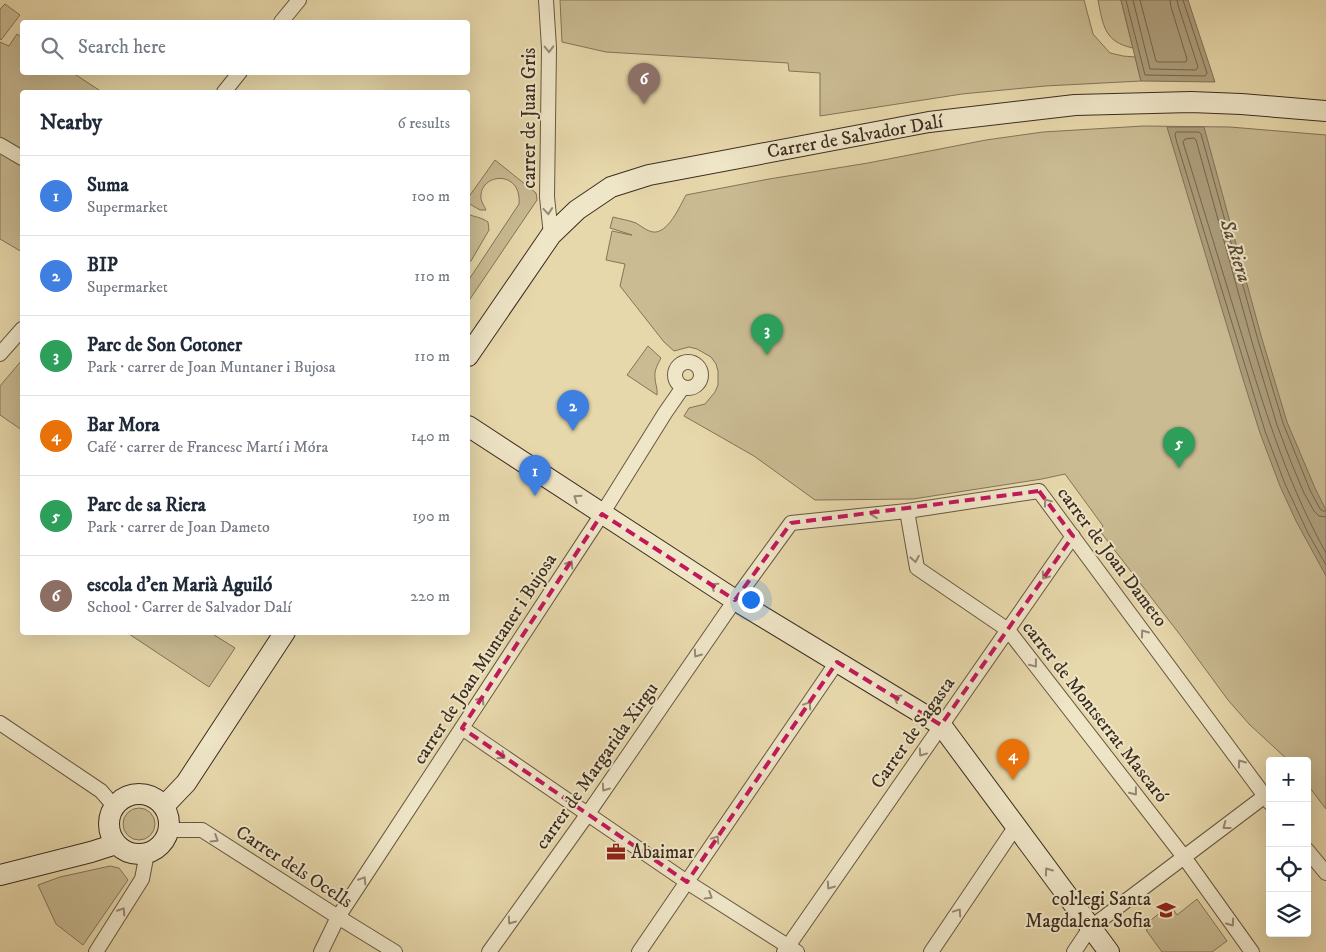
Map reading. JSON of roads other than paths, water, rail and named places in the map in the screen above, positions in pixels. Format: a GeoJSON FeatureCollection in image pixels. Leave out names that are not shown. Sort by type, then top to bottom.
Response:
{"type":"FeatureCollection","features":[{"type":"Feature","properties":{"kind":"street"},"geometry":{"type":"LineString","coordinates":[[283,20],[299,0]]}},
{"type":"Feature","properties":{"kind":"street","name":"carrer de Juan Gris"},"geometry":{"type":"LineString","coordinates":[[546,0],[549,48],[547,197],[551,235]]}},
{"type":"Feature","properties":{"kind":"street"},"geometry":{"type":"LineString","coordinates":[[226,90],[238,75]]}},
{"type":"Feature","properties":{"kind":"street","name":"Carrer de Salvador Dalí"},"geometry":{"type":"LineString","coordinates":[[470,353],[551,235],[577,210],[611,187],[649,175],[929,122],[1075,105],[1191,102],[1326,111]]}},
{"type":"Feature","properties":{"kind":"street"},"geometry":{"type":"LineString","coordinates":[[0,145],[20,157]]}},
{"type":"Feature","properties":{"kind":"street"},"geometry":{"type":"LineString","coordinates":[[0,354],[20,331]]}},
{"type":"Feature","properties":{"kind":"street","name":"carrer de Joan Muntaner i Bujosa"},"geometry":{"type":"LineString","coordinates":[[321,952],[338,917],[683,387]]}},
{"type":"Feature","properties":{"kind":"street"},"geometry":{"type":"LineString","coordinates":[[470,427],[735,600],[941,725],[1109,952]]}},
{"type":"Feature","properties":{"kind":"street","name":"carrer de Joan Dameto"},"geometry":{"type":"LineString","coordinates":[[735,600],[791,523],[907,511],[1040,492],[1266,798]]}},
{"type":"Feature","properties":{"kind":"street","name":"carrer de Montserrat Mascaró"},"geometry":{"type":"LineString","coordinates":[[907,511],[917,568],[1008,630],[1184,857],[1252,952]]}},
{"type":"Feature","properties":{"kind":"street","name":"Carrer de Sagasta"},"geometry":{"type":"LineString","coordinates":[[790,950],[941,725],[1073,536]]}},
{"type":"Feature","properties":{"kind":"street","name":"carrer de Margarida Xirgu"},"geometry":{"type":"LineString","coordinates":[[490,952],[735,600]]}},
{"type":"Feature","properties":{"kind":"street"},"geometry":{"type":"LineString","coordinates":[[164,806],[186,784],[283,635]]}},
{"type":"Feature","properties":{"kind":"street"},"geometry":{"type":"LineString","coordinates":[[639,952],[837,662]]}},
{"type":"Feature","properties":{"kind":"street"},"geometry":{"type":"LineString","coordinates":[[0,722],[101,791],[114,806]]}},
{"type":"Feature","properties":{"kind":"street"},"geometry":{"type":"LineString","coordinates":[[462,728],[790,950]]}},
{"type":"Feature","properties":{"kind":"street"},"geometry":{"type":"LineString","coordinates":[[139,793],[149,795],[164,806],[170,822],[169,830],[166,838],[155,850],[147,854],[130,853],[116,844],[109,830],[109,822],[114,806],[121,799],[139,793]]}},
{"type":"Feature","properties":{"kind":"street"},"geometry":{"type":"LineString","coordinates":[[1074,952],[1090,928],[1184,857],[1266,800]]}},
{"type":"Feature","properties":{"kind":"street"},"geometry":{"type":"LineString","coordinates":[[931,952],[1016,826]]}},
{"type":"Feature","properties":{"kind":"street","name":"Carrer dels Ocells"},"geometry":{"type":"LineString","coordinates":[[169,830],[202,830],[395,952]]}},
{"type":"Feature","properties":{"kind":"street"},"geometry":{"type":"LineString","coordinates":[[0,874],[116,844]]}},
{"type":"Feature","properties":{"kind":"street"},"geometry":{"type":"LineString","coordinates":[[96,952],[142,880],[147,854]]}},
{"type":"Feature","properties":{"kind":"street"},"geometry":{"type":"LineString","coordinates":[[1311,855],[1326,873]]}},
{"type":"Feature","properties":{"kind":"water"},"geometry":{"type":"Polygon","coordinates":[[[1121,0],[1188,0],[1215,82],[1141,81],[1121,0]]]}},
{"type":"Feature","properties":{"kind":"water","name":"Sa Riera"},"geometry":{"type":"Polygon","coordinates":[[[1167,127],[1204,127],[1262,339],[1287,422],[1326,510],[1326,576],[1296,521],[1280,486],[1260,433],[1167,127]]]}},
{"type":"Feature","properties":{"kind":"place","name":"escola d'en Marià Aguiló"},"geometry":{"type":"Point","coordinates":[644,104]}},
{"type":"Feature","properties":{"kind":"place","name":"Parc de Son Cotoner"},"geometry":{"type":"Point","coordinates":[767,355]}},
{"type":"Feature","properties":{"kind":"place","name":"BIP"},"geometry":{"type":"Point","coordinates":[573,431]}},
{"type":"Feature","properties":{"kind":"place","name":"Parc de sa Riera"},"geometry":{"type":"Point","coordinates":[1179,468]}},
{"type":"Feature","properties":{"kind":"place","name":"Suma"},"geometry":{"type":"Point","coordinates":[535,496]}},
{"type":"Feature","properties":{"kind":"place","name":"Bar Mora"},"geometry":{"type":"Point","coordinates":[1013,780]}},
{"type":"Feature","properties":{"kind":"place","name":"Abaimar"},"geometry":{"type":"Point","coordinates":[616,852]}},
{"type":"Feature","properties":{"kind":"place","name":"col·legi Santa Magdalena Sofia"},"geometry":{"type":"Point","coordinates":[1166,910]}}]}
